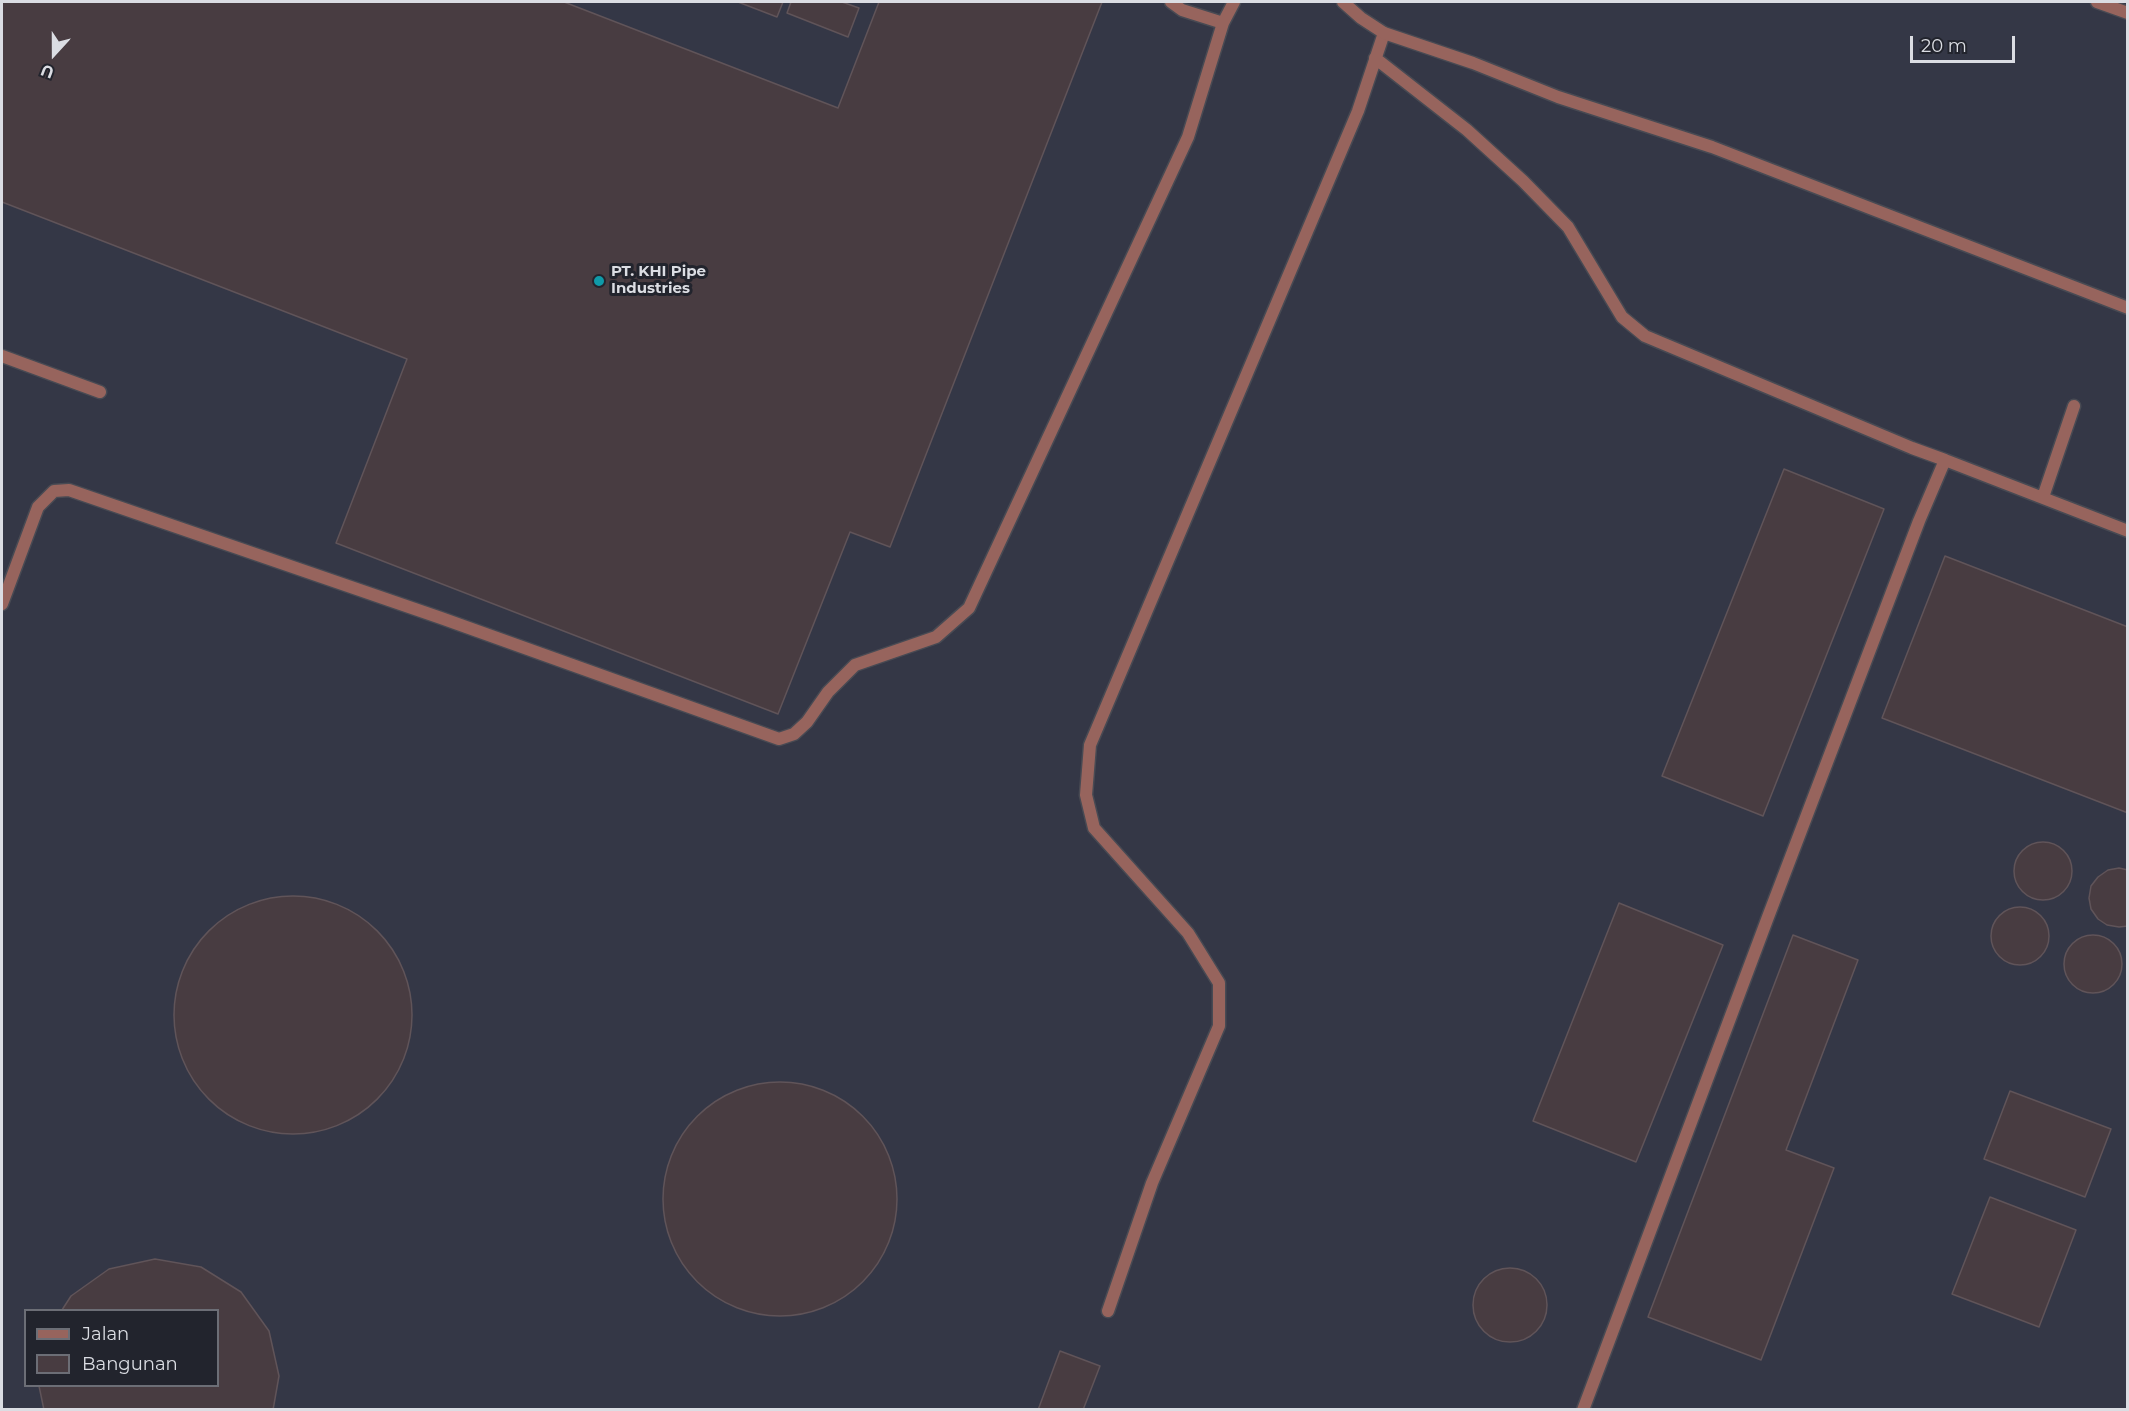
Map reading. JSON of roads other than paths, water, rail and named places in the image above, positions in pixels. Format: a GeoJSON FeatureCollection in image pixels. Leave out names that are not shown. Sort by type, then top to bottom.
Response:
{"type":"FeatureCollection","features":[{"type":"Feature","properties":{"kind":"street"},"geometry":{"type":"LineString","coordinates":[[1171,2],[1182,10],[1224,23]]}},
{"type":"Feature","properties":{"kind":"street"},"geometry":{"type":"LineString","coordinates":[[2,604],[38,507],[54,491],[69,490],[441,618],[779,739],[794,734],[807,722],[828,692],[855,665],[936,637],[969,608],[1188,137],[1224,23],[1234,2]]}},
{"type":"Feature","properties":{"kind":"street"},"geometry":{"type":"LineString","coordinates":[[1343,2],[1361,18],[1384,33],[1473,63],[1558,97],[1712,147],[2127,308]]}},
{"type":"Feature","properties":{"kind":"street"},"geometry":{"type":"LineString","coordinates":[[2097,2],[2127,14]]}},
{"type":"Feature","properties":{"kind":"street"},"geometry":{"type":"LineString","coordinates":[[1108,1311],[1152,1183],[1219,1026],[1219,983],[1188,933],[1094,828],[1086,795],[1090,745],[1358,111],[1384,33]]}},
{"type":"Feature","properties":{"kind":"street"},"geometry":{"type":"LineString","coordinates":[[1375,58],[1467,130],[1523,181],[1568,227],[1623,317],[1645,336],[1912,448],[2127,531]]}},
{"type":"Feature","properties":{"kind":"street"},"geometry":{"type":"LineString","coordinates":[[2,356],[100,392]]}},
{"type":"Feature","properties":{"kind":"street"},"geometry":{"type":"LineString","coordinates":[[2043,497],[2073,406]]}},
{"type":"Feature","properties":{"kind":"street"},"geometry":{"type":"LineString","coordinates":[[1583,1410],[1768,917],[1919,521],[1945,460]]}},
{"type":"Feature","properties":{"kind":"place","name":"PT. KHI Pipe Industries"},"geometry":{"type":"Point","coordinates":[599,281]}}]}
